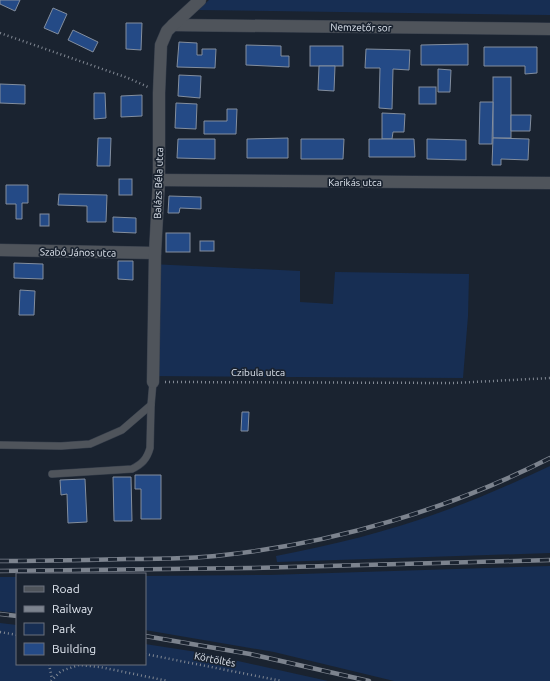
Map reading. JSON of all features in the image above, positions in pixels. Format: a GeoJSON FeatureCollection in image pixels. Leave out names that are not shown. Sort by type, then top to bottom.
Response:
{"type":"FeatureCollection","features":[{"type":"Feature","properties":{"kind":"street","name":"Balázs Béla utca"},"geometry":{"type":"LineString","coordinates":[[153,382],[155,253],[159,180],[159,93],[161,45],[167,31],[200,0]]}},
{"type":"Feature","properties":{"kind":"street","name":"Nemzetőr sor"},"geometry":{"type":"LineString","coordinates":[[173,25],[550,28]]}},
{"type":"Feature","properties":{"kind":"street","name":"Karikás utca"},"geometry":{"type":"LineString","coordinates":[[159,180],[550,183]]}},
{"type":"Feature","properties":{"kind":"street","name":"Szabó János utca"},"geometry":{"type":"LineString","coordinates":[[0,250],[155,253]]}},
{"type":"Feature","properties":{"kind":"lane"},"geometry":{"type":"LineString","coordinates":[[52,474],[132,469],[139,465],[148,455],[150,448],[153,382]]}},
{"type":"Feature","properties":{"kind":"lane"},"geometry":{"type":"LineString","coordinates":[[0,445],[61,446],[90,444],[122,430],[151,405]]}},
{"type":"Feature","properties":{"kind":"path"},"geometry":{"type":"LineString","coordinates":[[0,32],[128,78],[159,93]]}},
{"type":"Feature","properties":{"kind":"path","name":"Czibula utca"},"geometry":{"type":"LineString","coordinates":[[153,382],[454,382],[550,378]]}},
{"type":"Feature","properties":{"kind":"path"},"geometry":{"type":"LineString","coordinates":[[0,632],[16,635]]}},
{"type":"Feature","properties":{"kind":"path","name":"Körtöltés"},"geometry":{"type":"LineString","coordinates":[[146,654],[282,681]]}},
{"type":"Feature","properties":{"kind":"path"},"geometry":{"type":"LineString","coordinates":[[49,665],[52,680]]}},
{"type":"Feature","properties":{"kind":"path"},"geometry":{"type":"LineString","coordinates":[[52,680],[61,671],[80,665],[100,667],[168,681]]}},
{"type":"Feature","properties":{"kind":"green space"},"geometry":{"type":"Polygon","coordinates":[[[209,0],[550,0],[550,15],[198,10],[209,0]]]}},
{"type":"Feature","properties":{"kind":"green space"},"geometry":{"type":"Polygon","coordinates":[[[150,264],[300,271],[300,302],[333,304],[335,272],[469,274],[468,316],[463,378],[149,376],[150,264]]]}},
{"type":"Feature","properties":{"kind":"green space"},"geometry":{"type":"Polygon","coordinates":[[[550,466],[550,553],[277,562],[276,556],[359,537],[421,519],[509,485],[550,466]]]}},
{"type":"Feature","properties":{"kind":"green space"},"geometry":{"type":"Polygon","coordinates":[[[550,566],[550,681],[394,681],[274,652],[146,630],[146,576],[269,575],[550,566]]]}},
{"type":"Feature","properties":{"kind":"green space"},"geometry":{"type":"Polygon","coordinates":[[[0,577],[16,577],[16,613],[0,611],[0,577]]]}},
{"type":"Feature","properties":{"kind":"green space"},"geometry":{"type":"Polygon","coordinates":[[[0,623],[16,625],[16,665],[146,665],[146,644],[197,652],[328,681],[0,681],[0,623]]]}},
{"type":"Feature","properties":{"kind":"building"},"geometry":{"type":"Polygon","coordinates":[[[0,0],[20,0],[15,11],[0,4],[0,0]]]}},
{"type":"Feature","properties":{"kind":"building"},"geometry":{"type":"Polygon","coordinates":[[[53,8],[67,14],[58,34],[44,28],[53,8]]]}},
{"type":"Feature","properties":{"kind":"building"},"geometry":{"type":"Polygon","coordinates":[[[126,23],[142,23],[141,50],[126,49],[126,23]]]}},
{"type":"Feature","properties":{"kind":"building"},"geometry":{"type":"Polygon","coordinates":[[[73,30],[98,42],[93,52],[68,40],[73,30]]]}},
{"type":"Feature","properties":{"kind":"building"},"geometry":{"type":"Polygon","coordinates":[[[179,42],[197,43],[197,55],[202,55],[202,49],[216,49],[215,68],[177,67],[179,42]]]}},
{"type":"Feature","properties":{"kind":"building"},"geometry":{"type":"Polygon","coordinates":[[[468,44],[468,65],[421,65],[421,45],[468,44]]]}},
{"type":"Feature","properties":{"kind":"building"},"geometry":{"type":"Polygon","coordinates":[[[246,45],[281,46],[281,56],[289,56],[289,67],[246,65],[246,45]]]}},
{"type":"Feature","properties":{"kind":"building"},"geometry":{"type":"Polygon","coordinates":[[[310,46],[343,46],[343,66],[310,66],[310,46]]]}},
{"type":"Feature","properties":{"kind":"building"},"geometry":{"type":"Polygon","coordinates":[[[484,47],[537,47],[537,73],[525,74],[525,66],[484,66],[484,47]]]}},
{"type":"Feature","properties":{"kind":"building"},"geometry":{"type":"Polygon","coordinates":[[[366,49],[410,50],[409,70],[393,69],[392,109],[379,108],[380,68],[365,68],[366,49]]]}},
{"type":"Feature","properties":{"kind":"building"},"geometry":{"type":"Polygon","coordinates":[[[319,66],[335,66],[334,91],[318,90],[319,66]]]}},
{"type":"Feature","properties":{"kind":"building"},"geometry":{"type":"Polygon","coordinates":[[[438,69],[451,70],[450,92],[438,92],[438,69]]]}},
{"type":"Feature","properties":{"kind":"building"},"geometry":{"type":"Polygon","coordinates":[[[179,75],[201,76],[200,98],[178,96],[179,75]]]}},
{"type":"Feature","properties":{"kind":"building"},"geometry":{"type":"Polygon","coordinates":[[[493,77],[511,77],[511,138],[493,138],[493,77]]]}},
{"type":"Feature","properties":{"kind":"building"},"geometry":{"type":"Polygon","coordinates":[[[0,84],[25,85],[25,104],[0,103],[0,84]]]}},
{"type":"Feature","properties":{"kind":"building"},"geometry":{"type":"Polygon","coordinates":[[[419,87],[436,87],[436,104],[419,104],[419,87]]]}},
{"type":"Feature","properties":{"kind":"building"},"geometry":{"type":"Polygon","coordinates":[[[94,93],[105,93],[106,118],[94,119],[94,93]]]}},
{"type":"Feature","properties":{"kind":"building"},"geometry":{"type":"Polygon","coordinates":[[[142,95],[142,116],[121,117],[121,96],[142,95]]]}},
{"type":"Feature","properties":{"kind":"building"},"geometry":{"type":"Polygon","coordinates":[[[480,102],[493,102],[492,144],[479,144],[480,102]]]}},
{"type":"Feature","properties":{"kind":"building"},"geometry":{"type":"Polygon","coordinates":[[[176,103],[197,104],[196,129],[175,128],[176,103]]]}},
{"type":"Feature","properties":{"kind":"building"},"geometry":{"type":"Polygon","coordinates":[[[227,109],[237,109],[236,134],[204,134],[204,121],[227,121],[227,109]]]}},
{"type":"Feature","properties":{"kind":"building"},"geometry":{"type":"Polygon","coordinates":[[[382,113],[405,114],[404,132],[393,132],[392,139],[382,139],[382,113]]]}},
{"type":"Feature","properties":{"kind":"building"},"geometry":{"type":"Polygon","coordinates":[[[511,115],[531,115],[530,131],[511,131],[511,115]]]}},
{"type":"Feature","properties":{"kind":"building"},"geometry":{"type":"Polygon","coordinates":[[[98,138],[111,138],[110,166],[97,166],[98,138]]]}},
{"type":"Feature","properties":{"kind":"building"},"geometry":{"type":"Polygon","coordinates":[[[288,138],[288,158],[247,158],[247,139],[288,138]]]}},
{"type":"Feature","properties":{"kind":"building"},"geometry":{"type":"Polygon","coordinates":[[[493,138],[529,139],[528,160],[501,159],[501,165],[492,165],[493,138]]]}},
{"type":"Feature","properties":{"kind":"building"},"geometry":{"type":"Polygon","coordinates":[[[178,139],[215,139],[215,159],[177,158],[178,139]]]}},
{"type":"Feature","properties":{"kind":"building"},"geometry":{"type":"Polygon","coordinates":[[[301,139],[344,139],[343,159],[301,159],[301,139]]]}},
{"type":"Feature","properties":{"kind":"building"},"geometry":{"type":"Polygon","coordinates":[[[369,139],[414,139],[415,157],[369,157],[369,139]]]}},
{"type":"Feature","properties":{"kind":"building"},"geometry":{"type":"Polygon","coordinates":[[[427,139],[466,140],[466,160],[427,159],[427,139]]]}},
{"type":"Feature","properties":{"kind":"building"},"geometry":{"type":"Polygon","coordinates":[[[119,179],[132,179],[132,195],[119,195],[119,179]]]}},
{"type":"Feature","properties":{"kind":"building"},"geometry":{"type":"Polygon","coordinates":[[[6,185],[28,185],[28,203],[22,203],[22,219],[16,219],[16,204],[6,204],[6,185]]]}},
{"type":"Feature","properties":{"kind":"building"},"geometry":{"type":"Polygon","coordinates":[[[59,194],[107,195],[106,222],[87,222],[87,206],[58,205],[59,194]]]}},
{"type":"Feature","properties":{"kind":"building"},"geometry":{"type":"Polygon","coordinates":[[[169,196],[201,197],[201,209],[180,208],[179,213],[168,213],[169,196]]]}},
{"type":"Feature","properties":{"kind":"building"},"geometry":{"type":"Polygon","coordinates":[[[40,214],[49,214],[49,226],[40,226],[40,214]]]}},
{"type":"Feature","properties":{"kind":"building"},"geometry":{"type":"Polygon","coordinates":[[[113,217],[136,218],[136,233],[113,232],[113,217]]]}},
{"type":"Feature","properties":{"kind":"building"},"geometry":{"type":"Polygon","coordinates":[[[166,233],[190,233],[190,252],[166,252],[166,233]]]}},
{"type":"Feature","properties":{"kind":"building"},"geometry":{"type":"Polygon","coordinates":[[[200,241],[214,241],[214,251],[200,251],[200,241]]]}},
{"type":"Feature","properties":{"kind":"building"},"geometry":{"type":"Polygon","coordinates":[[[118,261],[133,261],[133,280],[118,279],[118,261]]]}},
{"type":"Feature","properties":{"kind":"building"},"geometry":{"type":"Polygon","coordinates":[[[14,263],[43,264],[43,279],[14,278],[14,263]]]}},
{"type":"Feature","properties":{"kind":"building"},"geometry":{"type":"Polygon","coordinates":[[[20,290],[35,291],[34,315],[19,315],[20,290]]]}},
{"type":"Feature","properties":{"kind":"building"},"geometry":{"type":"Polygon","coordinates":[[[242,412],[249,412],[248,431],[241,431],[242,412]]]}},
{"type":"Feature","properties":{"kind":"building"},"geometry":{"type":"Polygon","coordinates":[[[135,475],[161,475],[161,519],[141,519],[141,489],[135,489],[135,475]]]}},
{"type":"Feature","properties":{"kind":"building"},"geometry":{"type":"Polygon","coordinates":[[[113,477],[131,477],[132,521],[114,521],[113,477]]]}},
{"type":"Feature","properties":{"kind":"building"},"geometry":{"type":"Polygon","coordinates":[[[85,479],[87,522],[68,523],[67,494],[61,495],[60,480],[85,479]]]}},
{"type":"Feature","properties":{"kind":"railway"},"geometry":{"type":"LineString","coordinates":[[0,561],[163,559],[200,557],[224,555],[308,542],[391,521],[432,508],[472,493],[550,458]]}},
{"type":"Feature","properties":{"kind":"railway"},"geometry":{"type":"LineString","coordinates":[[0,571],[252,568],[550,560]]}},
{"type":"Feature","properties":{"kind":"railway"},"geometry":{"type":"LineString","coordinates":[[0,614],[16,616]]}},
{"type":"Feature","properties":{"kind":"railway"},"geometry":{"type":"LineString","coordinates":[[146,636],[250,654],[369,681]]}}]}
